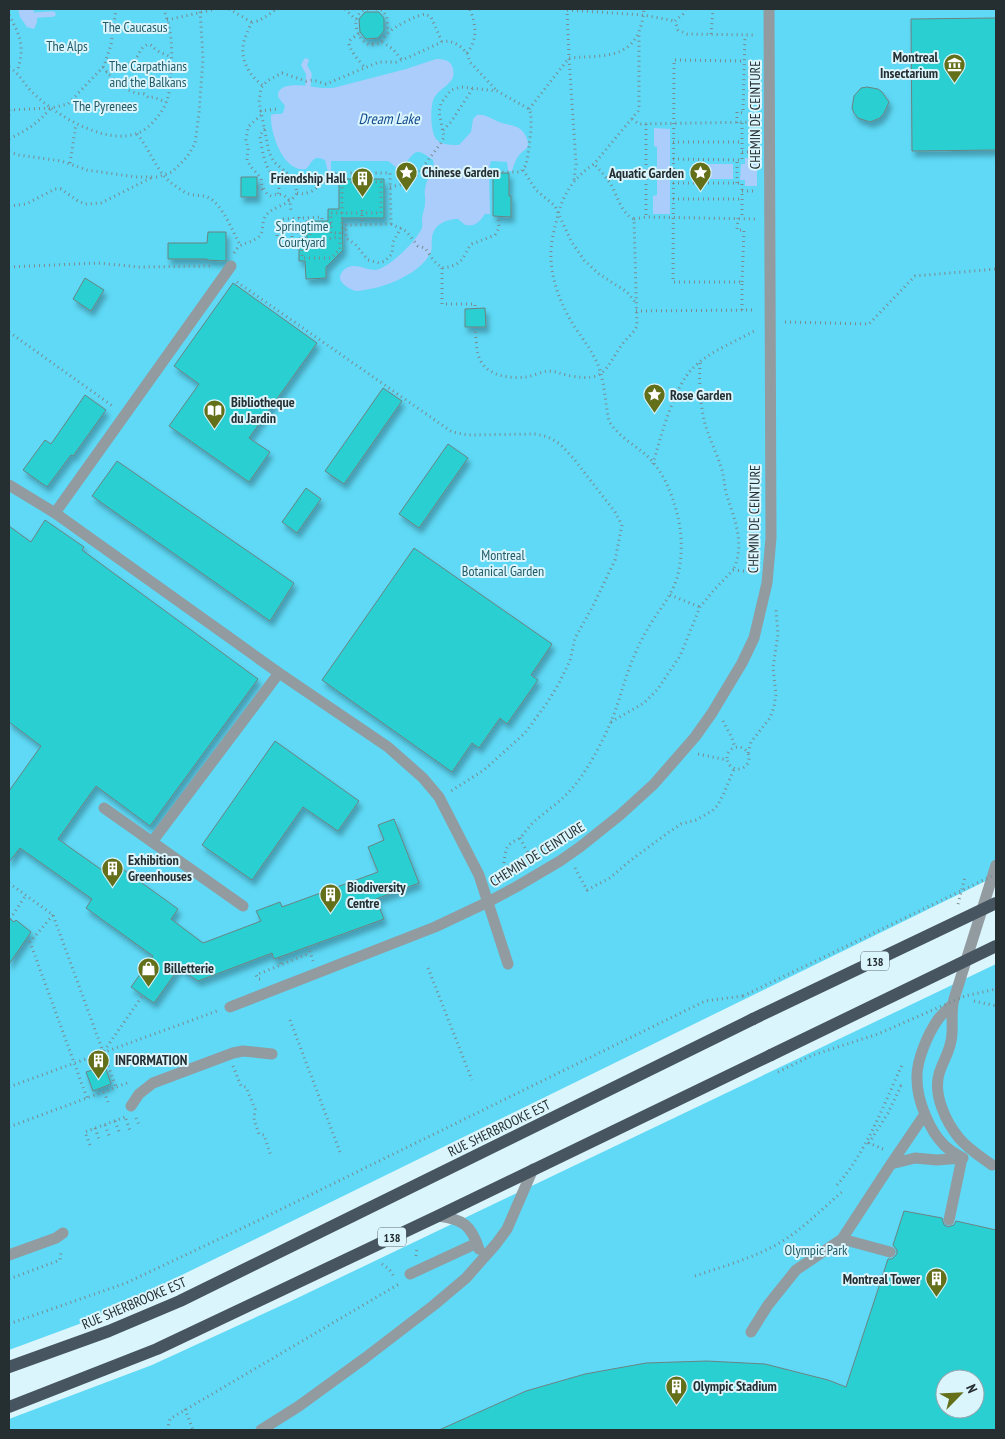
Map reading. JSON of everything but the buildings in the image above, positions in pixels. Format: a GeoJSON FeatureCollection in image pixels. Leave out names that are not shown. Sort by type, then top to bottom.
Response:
{"type":"FeatureCollection","features":[{"type":"Feature","properties":{"kind":"main road","name":"RUE SHERBROOKE EST"},"geometry":{"type":"LineString","coordinates":[[9,1367],[110,1331],[180,1301],[753,1019],[996,903]]}},
{"type":"Feature","properties":{"kind":"main road","name":"138"},"geometry":{"type":"LineString","coordinates":[[9,1408],[157,1349],[438,1216],[996,946]]}},
{"type":"Feature","properties":{"kind":"lane","name":"CHEMIN DE CEINTURE"},"geometry":{"type":"LineString","coordinates":[[230,1007],[426,930],[488,902],[580,847],[620,815],[654,784],[712,713],[742,663],[754,638],[768,583],[771,538],[770,9]]}},
{"type":"Feature","properties":{"kind":"lane"},"geometry":{"type":"LineString","coordinates":[[55,513],[228,270]]}},
{"type":"Feature","properties":{"kind":"lane"},"geometry":{"type":"LineString","coordinates":[[9,484],[55,513],[278,673],[388,747],[424,778],[440,798],[478,875],[508,964]]}},
{"type":"Feature","properties":{"kind":"lane"},"geometry":{"type":"LineString","coordinates":[[152,842],[278,673]]}},
{"type":"Feature","properties":{"kind":"lane"},"geometry":{"type":"LineString","coordinates":[[104,808],[243,906]]}},
{"type":"Feature","properties":{"kind":"lane"},"geometry":{"type":"LineString","coordinates":[[994,1165],[977,1154],[959,1138],[944,1114],[937,1092],[939,1075],[951,1041],[952,1005],[996,865]]}},
{"type":"Feature","properties":{"kind":"lane"},"geometry":{"type":"LineString","coordinates":[[952,1005],[939,1018],[927,1039],[916,1079],[920,1102],[929,1125],[944,1146],[962,1158]]}},
{"type":"Feature","properties":{"kind":"lane"},"geometry":{"type":"LineString","coordinates":[[130,1111],[139,1094],[153,1084],[229,1054],[243,1051],[272,1054]]}},
{"type":"Feature","properties":{"kind":"lane"},"geometry":{"type":"LineString","coordinates":[[751,1332],[768,1304],[796,1270],[842,1239],[925,1114]]}},
{"type":"Feature","properties":{"kind":"lane"},"geometry":{"type":"LineString","coordinates":[[890,1164],[915,1158],[937,1160],[962,1158],[994,1165]]}},
{"type":"Feature","properties":{"kind":"lane"},"geometry":{"type":"LineString","coordinates":[[949,1220],[962,1158]]}},
{"type":"Feature","properties":{"kind":"lane"},"geometry":{"type":"LineString","coordinates":[[261,1430],[332,1382],[434,1305],[466,1278],[507,1229],[533,1169]]}},
{"type":"Feature","properties":{"kind":"lane"},"geometry":{"type":"LineString","coordinates":[[438,1216],[451,1217],[462,1221],[470,1230],[480,1252],[479,1263]]}},
{"type":"Feature","properties":{"kind":"lane"},"geometry":{"type":"LineString","coordinates":[[9,1255],[56,1238],[63,1233]]}},
{"type":"Feature","properties":{"kind":"lane"},"geometry":{"type":"LineString","coordinates":[[842,1239],[890,1252]]}},
{"type":"Feature","properties":{"kind":"lane"},"geometry":{"type":"LineString","coordinates":[[410,1274],[477,1243]]}},
{"type":"Feature","properties":{"kind":"path"},"geometry":{"type":"LineString","coordinates":[[9,115],[10,110],[51,108],[68,104],[103,67],[111,45],[116,9]]}},
{"type":"Feature","properties":{"kind":"path"},"geometry":{"type":"LineString","coordinates":[[9,66],[17,72],[32,92],[51,108],[76,124],[88,130],[109,134],[128,136],[137,134],[158,118],[166,102],[169,88],[171,41],[163,9]]}},
{"type":"Feature","properties":{"kind":"path"},"geometry":{"type":"LineString","coordinates":[[167,20],[201,10],[216,9]]}},
{"type":"Feature","properties":{"kind":"path"},"geometry":{"type":"LineString","coordinates":[[229,9],[253,23]]}},
{"type":"Feature","properties":{"kind":"path"},"geometry":{"type":"LineString","coordinates":[[262,85],[252,77],[247,69],[242,46],[253,23],[276,9]]}},
{"type":"Feature","properties":{"kind":"path"},"geometry":{"type":"LineString","coordinates":[[344,9],[356,20]]}},
{"type":"Feature","properties":{"kind":"path"},"geometry":{"type":"LineString","coordinates":[[350,9],[351,15]]}},
{"type":"Feature","properties":{"kind":"path"},"geometry":{"type":"LineString","coordinates":[[368,9],[358,14],[356,28],[361,39],[373,45],[382,42],[388,33],[416,16],[426,14]]}},
{"type":"Feature","properties":{"kind":"path"},"geometry":{"type":"LineString","coordinates":[[376,9],[382,10],[387,16],[388,33]]}},
{"type":"Feature","properties":{"kind":"path"},"geometry":{"type":"LineString","coordinates":[[467,53],[472,47],[475,38],[475,27],[470,9]]}},
{"type":"Feature","properties":{"kind":"path"},"geometry":{"type":"LineString","coordinates":[[574,180],[576,164],[567,9],[643,15],[675,21]]}},
{"type":"Feature","properties":{"kind":"path"},"geometry":{"type":"LineString","coordinates":[[502,894],[505,882],[506,849],[577,783],[611,722],[634,654],[670,595],[677,579],[680,565],[682,550],[680,531],[674,501],[667,484],[647,456],[622,437],[612,426],[608,416],[601,374],[593,356],[567,313],[555,282],[551,263],[552,242],[558,212],[574,180],[594,164],[640,107],[639,32],[644,9]]}},
{"type":"Feature","properties":{"kind":"path"},"geometry":{"type":"LineString","coordinates":[[675,21],[683,14],[685,9]]}},
{"type":"Feature","properties":{"kind":"path"},"geometry":{"type":"LineString","coordinates":[[711,34],[713,9]]}},
{"type":"Feature","properties":{"kind":"path"},"geometry":{"type":"LineString","coordinates":[[9,152],[19,156],[70,163],[87,170],[151,178],[165,176],[172,172],[187,157],[195,144],[203,59],[201,10]]}},
{"type":"Feature","properties":{"kind":"path"},"geometry":{"type":"LineString","coordinates":[[420,10],[431,17],[442,42]]}},
{"type":"Feature","properties":{"kind":"path"},"geometry":{"type":"LineString","coordinates":[[9,15],[20,37],[21,62],[17,72]]}},
{"type":"Feature","properties":{"kind":"path"},"geometry":{"type":"LineString","coordinates":[[675,21],[678,30],[687,34],[770,36]]}},
{"type":"Feature","properties":{"kind":"path"},"geometry":{"type":"LineString","coordinates":[[528,109],[569,58],[613,54],[631,45],[639,32]]}},
{"type":"Feature","properties":{"kind":"path"},"geometry":{"type":"LineString","coordinates":[[359,34],[350,40],[349,44],[365,68]]}},
{"type":"Feature","properties":{"kind":"path"},"geometry":{"type":"LineString","coordinates":[[673,159],[742,160],[742,142],[737,112],[743,112],[745,35]]}},
{"type":"Feature","properties":{"kind":"path"},"geometry":{"type":"LineString","coordinates":[[372,38],[373,45]]}},
{"type":"Feature","properties":{"kind":"path"},"geometry":{"type":"LineString","coordinates":[[297,193],[294,179],[274,162],[271,157],[261,113],[259,95],[262,85],[282,74],[306,81],[313,80],[326,84],[379,62],[402,60],[448,41],[455,43],[467,53],[470,62],[497,91],[528,109],[531,114],[532,130],[528,155],[523,170],[517,173],[499,173]]}},
{"type":"Feature","properties":{"kind":"path"},"geometry":{"type":"LineString","coordinates":[[382,42],[393,49],[402,60]]}},
{"type":"Feature","properties":{"kind":"path"},"geometry":{"type":"LineString","coordinates":[[106,72],[114,72],[131,62],[143,46],[149,44],[158,52],[171,58]]}},
{"type":"Feature","properties":{"kind":"path"},"geometry":{"type":"LineString","coordinates":[[742,282],[673,282],[672,199],[674,60],[744,61]]}},
{"type":"Feature","properties":{"kind":"path"},"geometry":{"type":"LineString","coordinates":[[103,67],[118,84],[137,94],[144,94],[149,98],[152,97],[166,102]]}},
{"type":"Feature","properties":{"kind":"path"},"geometry":{"type":"LineString","coordinates":[[390,187],[409,183],[414,179],[441,143],[444,137],[439,112],[441,102],[451,90],[461,87],[497,91]]}},
{"type":"Feature","properties":{"kind":"path"},"geometry":{"type":"LineString","coordinates":[[443,130],[451,122],[473,88]]}},
{"type":"Feature","properties":{"kind":"path"},"geometry":{"type":"LineString","coordinates":[[9,139],[40,121],[51,108]]}},
{"type":"Feature","properties":{"kind":"path"},"geometry":{"type":"LineString","coordinates":[[278,109],[261,113],[248,127],[246,140],[248,149],[247,160],[261,178],[262,186],[267,194],[271,196],[284,195],[290,201],[291,212]]}},
{"type":"Feature","properties":{"kind":"path"},"geometry":{"type":"LineString","coordinates":[[632,119],[639,124],[770,122]]}},
{"type":"Feature","properties":{"kind":"path"},"geometry":{"type":"LineString","coordinates":[[70,163],[76,124]]}},
{"type":"Feature","properties":{"kind":"path"},"geometry":{"type":"LineString","coordinates":[[646,124],[646,217]]}},
{"type":"Feature","properties":{"kind":"path"},"geometry":{"type":"LineString","coordinates":[[265,129],[260,134],[260,141],[267,167],[278,182],[278,194]]}},
{"type":"Feature","properties":{"kind":"path"},"geometry":{"type":"LineString","coordinates":[[137,134],[144,142],[155,163],[170,181],[186,193],[206,196],[216,203],[226,216],[240,245]]}},
{"type":"Feature","properties":{"kind":"path"},"geometry":{"type":"LineString","coordinates":[[673,142],[742,142]]}},
{"type":"Feature","properties":{"kind":"path"},"geometry":{"type":"LineString","coordinates":[[736,183],[737,160]]}},
{"type":"Feature","properties":{"kind":"path"},"geometry":{"type":"LineString","coordinates":[[594,164],[611,184],[630,218],[770,219]]}},
{"type":"Feature","properties":{"kind":"path"},"geometry":{"type":"LineString","coordinates":[[523,170],[536,190],[555,206],[571,241],[584,260],[599,274],[627,292],[636,303]]}},
{"type":"Feature","properties":{"kind":"path"},"geometry":{"type":"LineString","coordinates":[[297,193],[304,194],[312,191],[337,173],[390,173],[390,224]]}},
{"type":"Feature","properties":{"kind":"path"},"geometry":{"type":"LineString","coordinates":[[9,206],[26,204],[55,189],[61,189],[85,204],[101,203],[151,178]]}},
{"type":"Feature","properties":{"kind":"path"},"geometry":{"type":"LineString","coordinates":[[339,237],[320,242],[310,240],[301,242],[302,258],[330,258],[340,249],[340,233],[331,233],[331,213],[342,213],[362,212],[381,213],[381,182],[342,182],[342,213],[342,229],[346,229]]}},
{"type":"Feature","properties":{"kind":"path"},"geometry":{"type":"LineString","coordinates":[[673,183],[742,183],[740,218],[737,230],[744,230],[742,310]]}},
{"type":"Feature","properties":{"kind":"path"},"geometry":{"type":"LineString","coordinates":[[257,187],[265,190]]}},
{"type":"Feature","properties":{"kind":"path"},"geometry":{"type":"LineString","coordinates":[[228,270],[240,245],[256,238],[262,233],[265,217],[272,210],[290,201],[297,193]]}},
{"type":"Feature","properties":{"kind":"path"},"geometry":{"type":"LineString","coordinates":[[672,199],[742,199]]}},
{"type":"Feature","properties":{"kind":"path"},"geometry":{"type":"LineString","coordinates":[[362,212],[362,225]]}},
{"type":"Feature","properties":{"kind":"path"},"geometry":{"type":"LineString","coordinates":[[301,246],[284,246],[284,238],[277,238],[277,224],[282,219],[322,216],[322,224]]}},
{"type":"Feature","properties":{"kind":"path"},"geometry":{"type":"LineString","coordinates":[[401,228],[392,242],[392,254],[385,261],[379,263],[368,260],[355,244],[347,240],[346,225],[390,224],[401,228],[406,231],[418,246],[425,248],[442,268],[458,264],[469,246],[495,235],[499,228],[498,216]]}},
{"type":"Feature","properties":{"kind":"path"},"geometry":{"type":"LineString","coordinates":[[292,246],[292,232],[299,232],[299,217]]}},
{"type":"Feature","properties":{"kind":"path"},"geometry":{"type":"LineString","coordinates":[[475,327],[477,353],[482,364],[493,373],[512,377],[551,371],[583,378],[601,374],[607,369],[625,340],[636,330],[634,219]]}},
{"type":"Feature","properties":{"kind":"path"},"geometry":{"type":"LineString","coordinates":[[310,240],[310,224],[331,224]]}},
{"type":"Feature","properties":{"kind":"path"},"geometry":{"type":"LineString","coordinates":[[299,229],[310,229]]}},
{"type":"Feature","properties":{"kind":"path"},"geometry":{"type":"LineString","coordinates":[[9,267],[98,263],[139,267],[228,270],[452,432],[468,434],[536,434],[548,437],[560,444],[574,459],[615,512],[622,525],[615,560],[575,638],[570,661],[558,685],[525,733],[484,770],[440,798]]}},
{"type":"Feature","properties":{"kind":"path"},"geometry":{"type":"LineString","coordinates":[[442,268],[442,304],[475,304],[475,309]]}},
{"type":"Feature","properties":{"kind":"path"},"geometry":{"type":"LineString","coordinates":[[654,464],[659,440],[684,379],[700,362],[718,351],[770,322],[869,324],[915,276],[996,270]]}},
{"type":"Feature","properties":{"kind":"path"},"geometry":{"type":"LineString","coordinates":[[636,312],[761,310]]}},
{"type":"Feature","properties":{"kind":"path"},"geometry":{"type":"LineString","coordinates":[[9,332],[125,415]]}},
{"type":"Feature","properties":{"kind":"path"},"geometry":{"type":"LineString","coordinates":[[611,722],[644,703],[657,690],[680,656],[700,607],[733,570],[738,557],[737,524],[725,488],[722,468],[704,418],[700,390],[700,362]]}},
{"type":"Feature","properties":{"kind":"path"},"geometry":{"type":"LineString","coordinates":[[748,753],[739,747],[735,748],[727,755],[728,763],[734,769],[739,770],[746,766],[749,760],[748,753],[751,742],[770,718],[776,694],[773,668],[778,642],[778,618],[771,596],[766,591],[755,590],[758,565]]}},
{"type":"Feature","properties":{"kind":"path"},"geometry":{"type":"LineString","coordinates":[[733,570],[758,572]]}},
{"type":"Feature","properties":{"kind":"path"},"geometry":{"type":"LineString","coordinates":[[670,595],[700,607]]}},
{"type":"Feature","properties":{"kind":"path"},"geometry":{"type":"LineString","coordinates":[[587,890],[610,878],[675,828],[712,812],[718,805],[734,769]]}},
{"type":"Feature","properties":{"kind":"path"},"geometry":{"type":"LineString","coordinates":[[520,838],[540,872]]}},
{"type":"Feature","properties":{"kind":"path"},"geometry":{"type":"LineString","coordinates":[[9,1324],[134,1279],[253,1223],[705,1001],[743,996],[996,874]]}},
{"type":"Feature","properties":{"kind":"path"},"geometry":{"type":"LineString","coordinates":[[9,883],[53,915],[116,1087]]}},
{"type":"Feature","properties":{"kind":"path"},"geometry":{"type":"LineString","coordinates":[[10,919],[26,895]]}},
{"type":"Feature","properties":{"kind":"path"},"geometry":{"type":"LineString","coordinates":[[53,915],[30,942],[87,1098]]}},
{"type":"Feature","properties":{"kind":"path"},"geometry":{"type":"LineString","coordinates":[[263,977],[258,979],[256,974],[310,954],[308,946]]}},
{"type":"Feature","properties":{"kind":"path"},"geometry":{"type":"LineString","coordinates":[[278,958],[281,965]]}},
{"type":"Feature","properties":{"kind":"path"},"geometry":{"type":"LineString","coordinates":[[428,968],[472,1080]]}},
{"type":"Feature","properties":{"kind":"path"},"geometry":{"type":"LineString","coordinates":[[778,1072],[813,1055],[878,1034],[965,996],[996,990]]}},
{"type":"Feature","properties":{"kind":"path"},"geometry":{"type":"LineString","coordinates":[[103,1052],[143,995]]}},
{"type":"Feature","properties":{"kind":"path"},"geometry":{"type":"LineString","coordinates":[[974,1001],[996,1006]]}},
{"type":"Feature","properties":{"kind":"path"},"geometry":{"type":"LineString","coordinates":[[923,1022],[930,1006]]}},
{"type":"Feature","properties":{"kind":"path"},"geometry":{"type":"LineString","coordinates":[[9,1087],[230,1007]]}},
{"type":"Feature","properties":{"kind":"path"},"geometry":{"type":"LineString","coordinates":[[290,1020],[340,1152]]}},
{"type":"Feature","properties":{"kind":"path"},"geometry":{"type":"LineString","coordinates":[[229,1054],[241,1086],[246,1087],[255,1109],[254,1120],[256,1127],[259,1134],[264,1136],[271,1156]]}},
{"type":"Feature","properties":{"kind":"path"},"geometry":{"type":"LineString","coordinates":[[837,1185],[848,1172],[862,1149],[903,1063]]}},
{"type":"Feature","properties":{"kind":"path"},"geometry":{"type":"LineString","coordinates":[[9,1127],[14,1127],[124,1084]]}},
{"type":"Feature","properties":{"kind":"path"},"geometry":{"type":"LineString","coordinates":[[104,1092],[108,1102]]}},
{"type":"Feature","properties":{"kind":"path"},"geometry":{"type":"LineString","coordinates":[[90,1145],[86,1132],[125,1117],[130,1111]]}},
{"type":"Feature","properties":{"kind":"path"},"geometry":{"type":"LineString","coordinates":[[125,1117],[130,1130]]}},
{"type":"Feature","properties":{"kind":"path"},"geometry":{"type":"LineString","coordinates":[[115,1121],[120,1134]]}},
{"type":"Feature","properties":{"kind":"path"},"geometry":{"type":"LineString","coordinates":[[105,1124],[110,1138]]}},
{"type":"Feature","properties":{"kind":"path"},"geometry":{"type":"LineString","coordinates":[[95,1128],[100,1142]]}},
{"type":"Feature","properties":{"kind":"path"},"geometry":{"type":"LineString","coordinates":[[695,1276],[762,1252],[776,1245],[797,1230],[843,1190]]}},
{"type":"Feature","properties":{"kind":"path"},"geometry":{"type":"LineString","coordinates":[[9,1279],[60,1260],[60,1246]]}},
{"type":"Feature","properties":{"kind":"path"},"geometry":{"type":"LineString","coordinates":[[167,1430],[170,1419],[405,1280],[414,1266],[417,1247]]}},
{"type":"Feature","properties":{"kind":"path"},"geometry":{"type":"LineString","coordinates":[[382,1264],[390,1269],[394,1276]]}},
{"type":"Feature","properties":{"kind":"path"},"geometry":{"type":"LineString","coordinates":[[186,1409],[193,1430]]}},
{"type":"Feature","properties":{"kind":"green space","name":"Montreal Botanical Garden"},"geometry":{"type":"Polygon","coordinates":[[[9,9],[996,9],[996,876],[90,1320],[9,1350],[9,9]]]}},
{"type":"Feature","properties":{"kind":"green space","name":"Olympic Park"},"geometry":{"type":"Polygon","coordinates":[[[996,964],[996,1430],[9,1430],[9,1419],[152,1365],[289,1302],[996,964]]]}},
{"type":"Feature","properties":{"kind":"water"},"geometry":{"type":"Polygon","coordinates":[[[18,9],[32,9],[37,15],[34,29],[27,27],[20,17],[18,9]]]}},
{"type":"Feature","properties":{"kind":"water","name":"Dream Lake"},"geometry":{"type":"Polygon","coordinates":[[[436,59],[450,62],[454,72],[451,80],[437,94],[433,102],[431,113],[432,126],[435,137],[439,142],[459,145],[471,132],[473,119],[480,115],[519,128],[528,141],[528,146],[518,157],[512,171],[508,171],[507,162],[491,161],[489,170],[490,214],[485,214],[475,225],[465,225],[458,219],[449,220],[441,224],[433,233],[430,254],[417,269],[386,285],[355,291],[341,282],[340,276],[346,268],[354,266],[375,270],[387,265],[401,254],[421,230],[425,208],[425,189],[433,168],[433,160],[418,152],[412,155],[401,168],[397,168],[388,161],[331,161],[331,171],[328,172],[325,160],[315,158],[306,169],[298,169],[285,158],[273,131],[271,115],[283,113],[285,106],[278,96],[279,91],[283,87],[296,85],[333,88],[436,59]]]}},
{"type":"Feature","properties":{"kind":"water"},"geometry":{"type":"Polygon","coordinates":[[[654,128],[670,129],[670,214],[653,214],[653,196],[657,195],[657,147],[654,146],[654,128]]]}},
{"type":"Feature","properties":{"kind":"water"},"geometry":{"type":"Polygon","coordinates":[[[745,158],[757,158],[757,186],[745,186],[745,180],[740,180],[741,164],[745,164],[745,158]]]}},
{"type":"Feature","properties":{"kind":"water"},"geometry":{"type":"Polygon","coordinates":[[[693,164],[733,164],[733,179],[693,179],[693,164]]]}},
{"type":"Feature","properties":{"kind":"waterway"},"geometry":{"type":"LineString","coordinates":[[37,15],[53,14]]}},
{"type":"Feature","properties":{"kind":"waterway"},"geometry":{"type":"LineString","coordinates":[[306,61],[304,65],[309,74],[308,85]]}},
{"type":"Feature","properties":{"kind":"place","name":"Montreal Insectarium"},"geometry":{"type":"Point","coordinates":[954,84]}},
{"type":"Feature","properties":{"kind":"place","name":"Chinese Garden"},"geometry":{"type":"Point","coordinates":[406,191]}},
{"type":"Feature","properties":{"kind":"place","name":"Aquatic Garden"},"geometry":{"type":"Point","coordinates":[700,192]}},
{"type":"Feature","properties":{"kind":"place","name":"Friendship Hall"},"geometry":{"type":"Point","coordinates":[362,197]}},
{"type":"Feature","properties":{"kind":"place","name":"Rose Garden"},"geometry":{"type":"Point","coordinates":[654,414]}},
{"type":"Feature","properties":{"kind":"place","name":"Bibliotheque du Jardin"},"geometry":{"type":"Point","coordinates":[215,429]}},
{"type":"Feature","properties":{"kind":"place","name":"Exhibition Greenhouses"},"geometry":{"type":"Point","coordinates":[112,887]}},
{"type":"Feature","properties":{"kind":"place","name":"Biodiversity Centre"},"geometry":{"type":"Point","coordinates":[331,914]}},
{"type":"Feature","properties":{"kind":"place","name":"Billetterie"},"geometry":{"type":"Point","coordinates":[148,987]}},
{"type":"Feature","properties":{"kind":"place","name":"INFORMATION"},"geometry":{"type":"Point","coordinates":[99,1079]}},
{"type":"Feature","properties":{"kind":"place","name":"Montreal Tower"},"geometry":{"type":"Point","coordinates":[936,1298]}},
{"type":"Feature","properties":{"kind":"place","name":"Olympic Stadium"},"geometry":{"type":"Point","coordinates":[677,1405]}},
{"type":"Feature","properties":{"kind":"park label","name":"The Caucasus"},"geometry":{"type":"Point","coordinates":[135,27]}},
{"type":"Feature","properties":{"kind":"park label","name":"The Alps"},"geometry":{"type":"Point","coordinates":[67,46]}},
{"type":"Feature","properties":{"kind":"park label","name":"The Carpathians and the Balkans"},"geometry":{"type":"Point","coordinates":[148,74]}},
{"type":"Feature","properties":{"kind":"park label","name":"The Pyrenees"},"geometry":{"type":"Point","coordinates":[105,106]}},
{"type":"Feature","properties":{"kind":"park label","name":"Springtime Courtyard"},"geometry":{"type":"Point","coordinates":[302,234]}}]}
